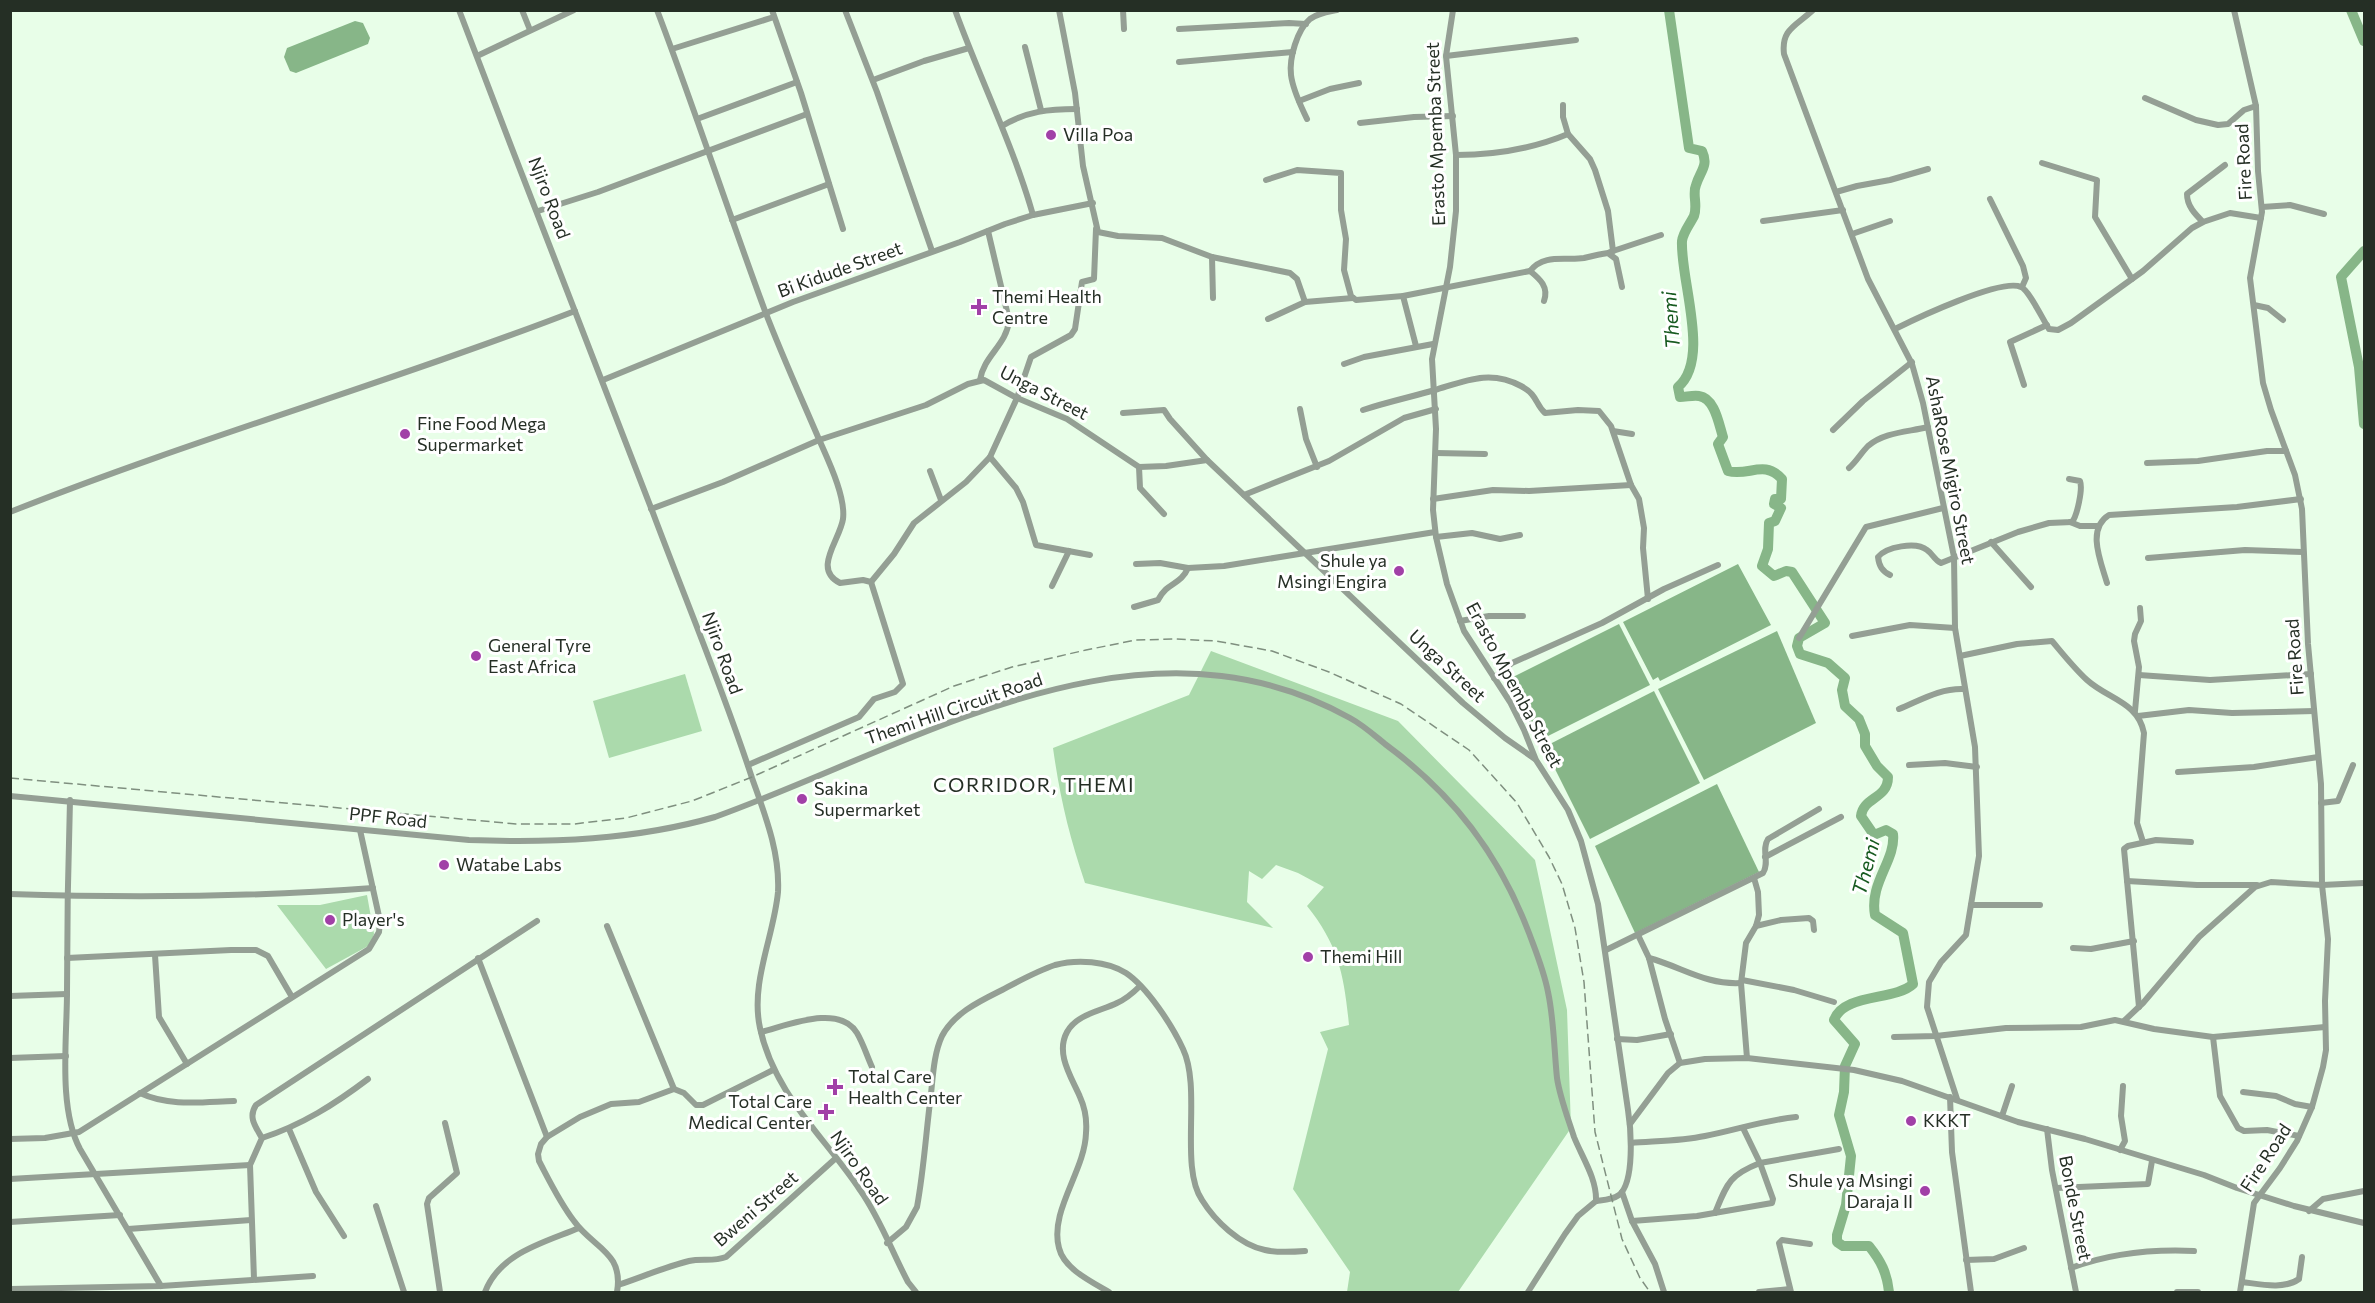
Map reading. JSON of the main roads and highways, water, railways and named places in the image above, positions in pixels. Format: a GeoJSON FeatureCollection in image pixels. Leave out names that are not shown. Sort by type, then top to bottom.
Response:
{"type":"FeatureCollection","features":[{"type":"Feature","properties":{"kind":"waterway","name":"Themi"},"geometry":{"type":"LineString","coordinates":[[1669,10],[1689,148],[1702,151],[1705,161],[1695,188],[1694,216],[1682,241],[1693,339],[1688,374],[1678,387],[1680,397],[1699,396],[1713,407],[1723,437],[1718,444],[1728,471],[1769,470],[1782,479],[1781,499],[1775,499],[1774,504],[1781,508],[1775,521],[1769,523],[1768,549],[1762,566],[1774,576],[1786,571],[1792,572],[1825,623],[1799,638],[1797,646],[1800,654],[1828,663],[1845,678],[1842,690],[1845,706],[1859,719],[1865,734],[1865,746],[1877,766],[1888,777],[1884,790],[1866,805],[1861,816],[1874,835],[1886,830],[1893,834],[1891,853],[1876,892],[1875,915],[1903,933],[1913,984],[1894,993],[1848,1005],[1834,1020],[1855,1044],[1845,1066],[1844,1092],[1839,1115],[1851,1156],[1846,1205],[1837,1242],[1843,1246],[1869,1246],[1883,1267],[1889,1292]]}},
{"type":"Feature","properties":{"kind":"waterway"},"geometry":{"type":"LineString","coordinates":[[2351,10],[2364,41]]}},
{"type":"Feature","properties":{"kind":"waterway"},"geometry":{"type":"LineString","coordinates":[[2364,251],[2341,277],[2359,367],[2364,424]]}},
{"type":"Feature","properties":{"kind":"railway"},"geometry":{"type":"LineString","coordinates":[[10,778],[516,824],[574,824],[626,818],[692,801],[752,777],[954,686],[1012,667],[1136,640],[1216,641],[1272,651],[1329,672],[1401,704],[1469,750],[1517,803],[1549,857],[1562,884],[1575,928],[1584,982],[1595,1132],[1622,1239],[1640,1278],[1650,1292]]}},
{"type":"Feature","properties":{"kind":"place","name":"Villa Poa"},"geometry":{"type":"Point","coordinates":[1051,135]}},
{"type":"Feature","properties":{"kind":"place","name":"Themi Health Centre"},"geometry":{"type":"Point","coordinates":[979,307]}},
{"type":"Feature","properties":{"kind":"place","name":"Fine Food Mega Supermarket"},"geometry":{"type":"Point","coordinates":[405,434]}},
{"type":"Feature","properties":{"kind":"place","name":"Shule ya Msingi Engira"},"geometry":{"type":"Point","coordinates":[1399,571]}},
{"type":"Feature","properties":{"kind":"place","name":"General Tyre East Africa"},"geometry":{"type":"Point","coordinates":[476,656]}},
{"type":"Feature","properties":{"kind":"place","name":"Sakina Supermarket"},"geometry":{"type":"Point","coordinates":[802,799]}},
{"type":"Feature","properties":{"kind":"place","name":"Watabe Labs"},"geometry":{"type":"Point","coordinates":[444,865]}},
{"type":"Feature","properties":{"kind":"place","name":"Player's"},"geometry":{"type":"Point","coordinates":[330,920]}},
{"type":"Feature","properties":{"kind":"place","name":"Themi Hill"},"geometry":{"type":"Point","coordinates":[1308,957]}},
{"type":"Feature","properties":{"kind":"place","name":"Total Care Health Center"},"geometry":{"type":"Point","coordinates":[835,1087]}},
{"type":"Feature","properties":{"kind":"place","name":"Total Care Medical Center"},"geometry":{"type":"Point","coordinates":[826,1112]}},
{"type":"Feature","properties":{"kind":"place","name":"KKKT"},"geometry":{"type":"Point","coordinates":[1911,1121]}},
{"type":"Feature","properties":{"kind":"place","name":"Shule ya Msingi Daraja II"},"geometry":{"type":"Point","coordinates":[1925,1191]}},
{"type":"Feature","properties":{"kind":"district","name":"CORRIDOR, THEMI"},"geometry":{"type":"Point","coordinates":[1034,785]}}]}
